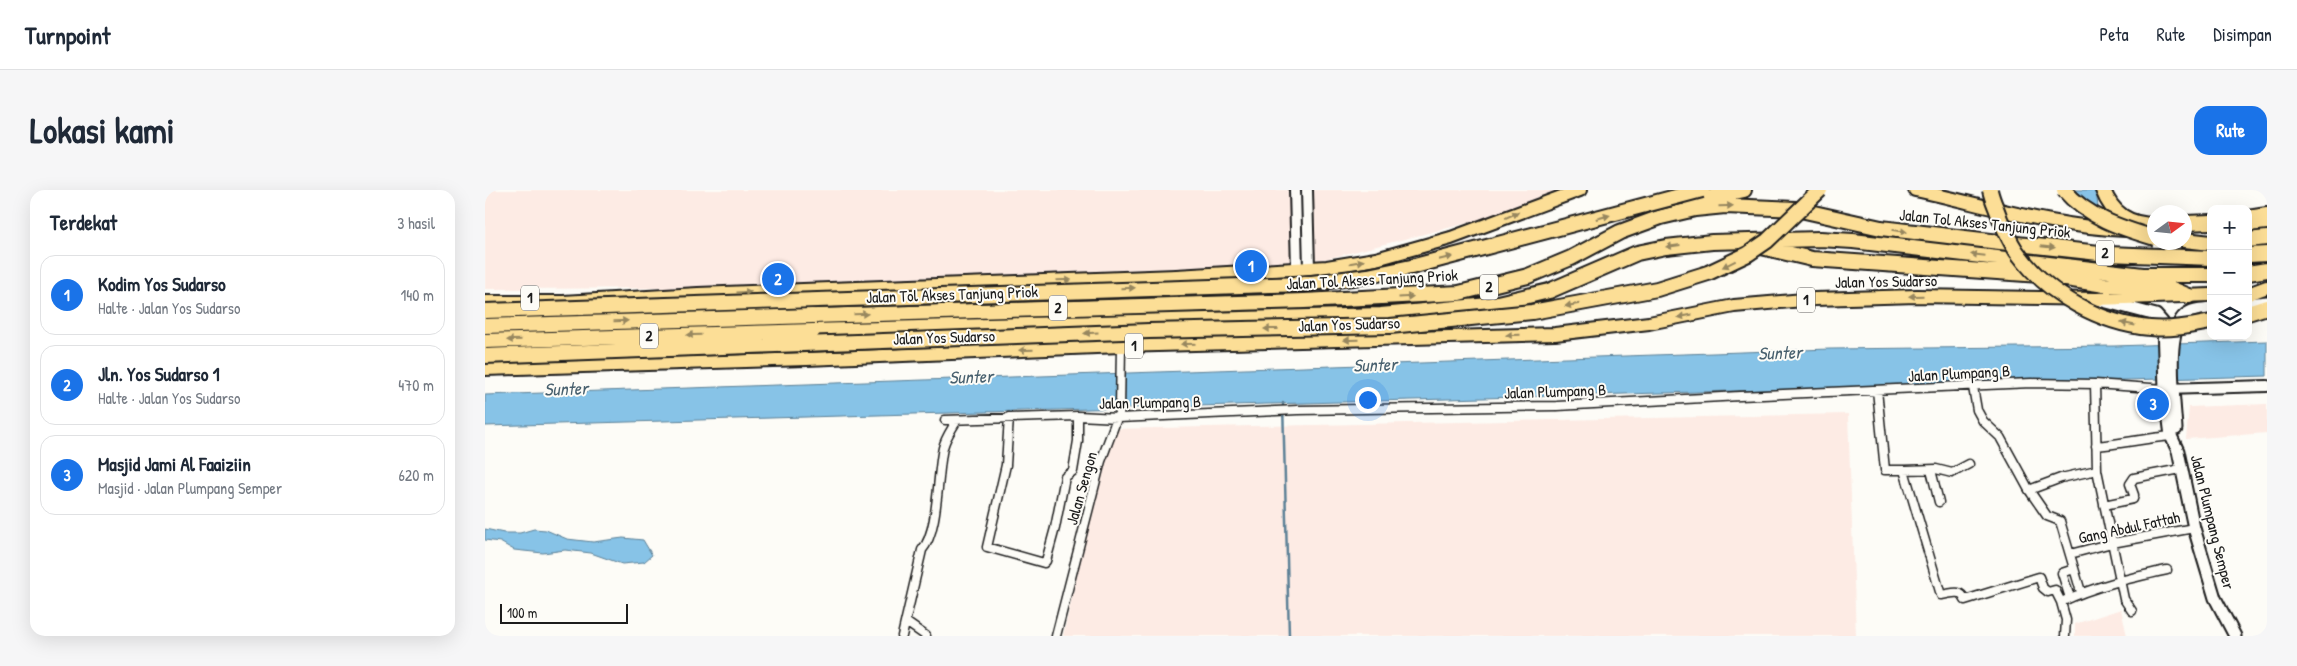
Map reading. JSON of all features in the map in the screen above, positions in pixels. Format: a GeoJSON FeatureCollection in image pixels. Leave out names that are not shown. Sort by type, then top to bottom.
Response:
{"type":"FeatureCollection","features":[{"type":"Feature","properties":{"kind":"highway","name":"1"},"geometry":{"type":"LineString","coordinates":[[485,302],[563,302],[1303,269],[1376,259],[1424,246],[1451,238],[1580,190]]}},
{"type":"Feature","properties":{"kind":"highway"},"geometry":{"type":"LineString","coordinates":[[485,311],[1304,284],[1337,281],[1411,266],[1702,190]]}},
{"type":"Feature","properties":{"kind":"highway"},"geometry":{"type":"LineString","coordinates":[[1661,217],[1688,202],[1744,190]]}},
{"type":"Feature","properties":{"kind":"highway"},"geometry":{"type":"LineString","coordinates":[[485,356],[1149,331],[1390,326],[1532,312],[1657,289],[1708,273],[1748,254],[1767,241],[1820,190]]}},
{"type":"Feature","properties":{"kind":"highway"},"geometry":{"type":"LineString","coordinates":[[1915,190],[2029,218],[2093,228],[2147,230]]}},
{"type":"Feature","properties":{"kind":"highway"},"geometry":{"type":"LineString","coordinates":[[1991,190],[2007,236],[2019,254],[2034,272],[2060,293],[2089,311],[2121,322],[2150,328],[2177,328],[2207,323]]}},
{"type":"Feature","properties":{"kind":"highway"},"geometry":{"type":"LineString","coordinates":[[2064,190],[2092,214],[2120,228],[2147,236]]}},
{"type":"Feature","properties":{"kind":"highway"},"geometry":{"type":"LineString","coordinates":[[2103,190],[2107,202],[2129,222],[2147,224]]}},
{"type":"Feature","properties":{"kind":"highway","name":"Jalan Tol Akses Tanjung Priok"},"geometry":{"type":"LineString","coordinates":[[485,326],[1401,298],[1459,293],[1529,276],[1571,258],[1620,232],[1661,217],[1695,209],[1725,206],[1785,208],[1907,232],[2108,254],[2207,258]]}},
{"type":"Feature","properties":{"kind":"highway"},"geometry":{"type":"LineString","coordinates":[[2252,217],[2267,215]]}},
{"type":"Feature","properties":{"kind":"highway"},"geometry":{"type":"LineString","coordinates":[[2192,223],[2207,222]]}},
{"type":"Feature","properties":{"kind":"highway"},"geometry":{"type":"LineString","coordinates":[[2252,224],[2267,222]]}},
{"type":"Feature","properties":{"kind":"highway"},"geometry":{"type":"LineString","coordinates":[[2192,229],[2207,228]]}},
{"type":"Feature","properties":{"kind":"highway"},"geometry":{"type":"LineString","coordinates":[[2252,240],[2267,238]]}},
{"type":"Feature","properties":{"kind":"highway","name":"Jalan Tol Akses Tanjung Priok"},"geometry":{"type":"LineString","coordinates":[[485,340],[1381,315],[1489,306],[1549,291],[1640,252],[1690,244],[1739,242],[1820,239],[1853,240],[2143,275],[2207,275]]}},
{"type":"Feature","properties":{"kind":"highway"},"geometry":{"type":"LineString","coordinates":[[2192,241],[2207,243]]}},
{"type":"Feature","properties":{"kind":"highway"},"geometry":{"type":"LineString","coordinates":[[1739,242],[1812,259],[2041,274],[2105,285],[2165,286],[2189,296]]}},
{"type":"Feature","properties":{"kind":"highway"},"geometry":{"type":"LineString","coordinates":[[2252,256],[2267,254]]}},
{"type":"Feature","properties":{"kind":"highway"},"geometry":{"type":"LineString","coordinates":[[2252,272],[2267,270]]}},
{"type":"Feature","properties":{"kind":"highway"},"geometry":{"type":"LineString","coordinates":[[2252,293],[2267,287]]}},
{"type":"Feature","properties":{"kind":"highway"},"geometry":{"type":"LineString","coordinates":[[2252,294],[2267,294]]}},
{"type":"Feature","properties":{"kind":"highway","name":"Jalan Yos Sudarso"},"geometry":{"type":"LineString","coordinates":[[485,369],[1121,346],[1555,334],[1649,323],[1734,306],[1815,299],[1917,296],[2096,299],[2207,295]]}},
{"type":"Feature","properties":{"kind":"highway","name":"1"},"geometry":{"type":"LineString","coordinates":[[485,297],[563,298],[575,300]]}},
{"type":"Feature","properties":{"kind":"highway"},"geometry":{"type":"LineString","coordinates":[[606,299],[591,307],[585,320],[584,333],[588,346],[596,356],[608,363],[619,365]]}},
{"type":"Feature","properties":{"kind":"highway"},"geometry":{"type":"LineString","coordinates":[[512,368],[523,364],[533,355],[540,336],[538,322],[532,310],[514,302]]}},
{"type":"Feature","properties":{"kind":"highway"},"geometry":{"type":"LineString","coordinates":[[2252,312],[2267,307]]}},
{"type":"Feature","properties":{"kind":"main road","name":"Jalan Plumpang Semper"},"geometry":{"type":"LineString","coordinates":[[2096,299],[2156,315],[2163,323],[2169,336],[2169,387],[2177,437],[2173,439],[2194,528],[2217,606],[2235,636]]}},
{"type":"Feature","properties":{"kind":"main road"},"geometry":{"type":"LineString","coordinates":[[2252,304],[2267,302]]}},
{"type":"Feature","properties":{"kind":"main road","name":"Jalan Plumpang Semper"},"geometry":{"type":"LineString","coordinates":[[2169,336],[2185,314],[2194,310],[2207,308]]}},
{"type":"Feature","properties":{"kind":"street"},"geometry":{"type":"LineString","coordinates":[[1295,190],[1303,269]]}},
{"type":"Feature","properties":{"kind":"street"},"geometry":{"type":"LineString","coordinates":[[1303,269],[1307,190]]}},
{"type":"Feature","properties":{"kind":"street","name":"Jalan Sengon"},"geometry":{"type":"LineString","coordinates":[[1056,636],[1101,461],[1120,410],[1121,346]]}},
{"type":"Feature","properties":{"kind":"street","name":"Jalan Plumpang B"},"geometry":{"type":"LineString","coordinates":[[945,420],[1078,416],[1118,418],[1298,410],[1557,406],[2031,384],[2169,387]]}},
{"type":"Feature","properties":{"kind":"street"},"geometry":{"type":"LineString","coordinates":[[2095,384],[2097,470],[2119,580],[2125,602],[2132,611]]}},
{"type":"Feature","properties":{"kind":"street"},"geometry":{"type":"LineString","coordinates":[[1973,386],[1977,410],[1983,421],[2000,437],[2029,490],[2047,516],[2060,521],[2081,592]]}},
{"type":"Feature","properties":{"kind":"street"},"geometry":{"type":"LineString","coordinates":[[2169,387],[2267,386]]}},
{"type":"Feature","properties":{"kind":"street"},"geometry":{"type":"LineString","coordinates":[[1877,390],[1885,470],[1931,470],[1951,473],[1969,464]]}},
{"type":"Feature","properties":{"kind":"street"},"geometry":{"type":"LineString","coordinates":[[1009,417],[1006,465],[987,547],[1045,563],[1055,528],[1065,478],[1073,471],[1078,440],[1078,416]]}},
{"type":"Feature","properties":{"kind":"street"},"geometry":{"type":"LineString","coordinates":[[902,636],[922,550],[928,540],[937,497],[943,447],[957,420]]}},
{"type":"Feature","properties":{"kind":"street"},"geometry":{"type":"LineString","coordinates":[[2096,446],[2125,444],[2145,438],[2173,439]]}},
{"type":"Feature","properties":{"kind":"street"},"geometry":{"type":"LineString","coordinates":[[2104,505],[2133,499],[2134,495],[2130,484],[2134,478],[2181,469]]}},
{"type":"Feature","properties":{"kind":"street"},"geometry":{"type":"LineString","coordinates":[[1904,470],[1941,595],[1959,591],[1963,593],[1965,600],[2039,577],[2043,588],[2048,592],[2055,590],[2061,602],[2066,620],[2065,636]]}},
{"type":"Feature","properties":{"kind":"street"},"geometry":{"type":"LineString","coordinates":[[1931,470],[1939,502]]}},
{"type":"Feature","properties":{"kind":"street"},"geometry":{"type":"LineString","coordinates":[[2029,490],[2061,478],[2097,470]]}},
{"type":"Feature","properties":{"kind":"street","name":"Gang Abdul Fattah"},"geometry":{"type":"LineString","coordinates":[[2070,554],[2112,543],[2194,528]]}},
{"type":"Feature","properties":{"kind":"street"},"geometry":{"type":"LineString","coordinates":[[2070,598],[2063,573],[2074,569]]}},
{"type":"Feature","properties":{"kind":"street"},"geometry":{"type":"LineString","coordinates":[[2061,602],[2081,592],[2119,580],[2167,570]]}},
{"type":"Feature","properties":{"kind":"street"},"geometry":{"type":"LineString","coordinates":[[906,622],[926,636]]}},
{"type":"Feature","properties":{"kind":"shaded area"},"geometry":{"type":"Polygon","coordinates":[[[485,190],[1569,190],[1519,210],[1298,266],[887,287],[485,289],[485,190]]]}},
{"type":"Feature","properties":{"kind":"shaded area"},"geometry":{"type":"Polygon","coordinates":[[[2267,404],[2267,433],[2186,439],[2189,407],[2267,404]]]}},
{"type":"Feature","properties":{"kind":"shaded area"},"geometry":{"type":"Polygon","coordinates":[[[1848,414],[1856,636],[1063,636],[1111,429],[1848,414]]]}},
{"type":"Feature","properties":{"kind":"shaded area"},"geometry":{"type":"Polygon","coordinates":[[[2121,609],[2127,636],[2075,636],[2075,624],[2121,609]]]}},
{"type":"Feature","properties":{"kind":"water"},"geometry":{"type":"Polygon","coordinates":[[[2076,190],[2096,190],[2098,207],[2085,201],[2076,190]]]}},
{"type":"Feature","properties":{"kind":"water","name":"Sunter"},"geometry":{"type":"Polygon","coordinates":[[[2267,341],[2267,376],[485,426],[485,395],[1830,349],[2114,346],[2267,341]]]}},
{"type":"Feature","properties":{"kind":"water"},"geometry":{"type":"Polygon","coordinates":[[[485,529],[504,533],[520,533],[534,529],[546,530],[567,539],[593,542],[623,538],[643,540],[652,555],[644,562],[622,564],[591,553],[565,550],[543,553],[514,550],[500,542],[485,540],[485,529]]]}},
{"type":"Feature","properties":{"kind":"waterway"},"geometry":{"type":"LineString","coordinates":[[1283,403],[1289,636]]}},
{"type":"Feature","properties":{"kind":"place","name":"Kodim Yos Sudarso"},"geometry":{"type":"Point","coordinates":[1251,266]}},
{"type":"Feature","properties":{"kind":"place","name":"Jln. Yos Sudarso 1"},"geometry":{"type":"Point","coordinates":[778,279]}},
{"type":"Feature","properties":{"kind":"place","name":"Masjid Jami Al Faaiziin"},"geometry":{"type":"Point","coordinates":[2153,404]}}]}
